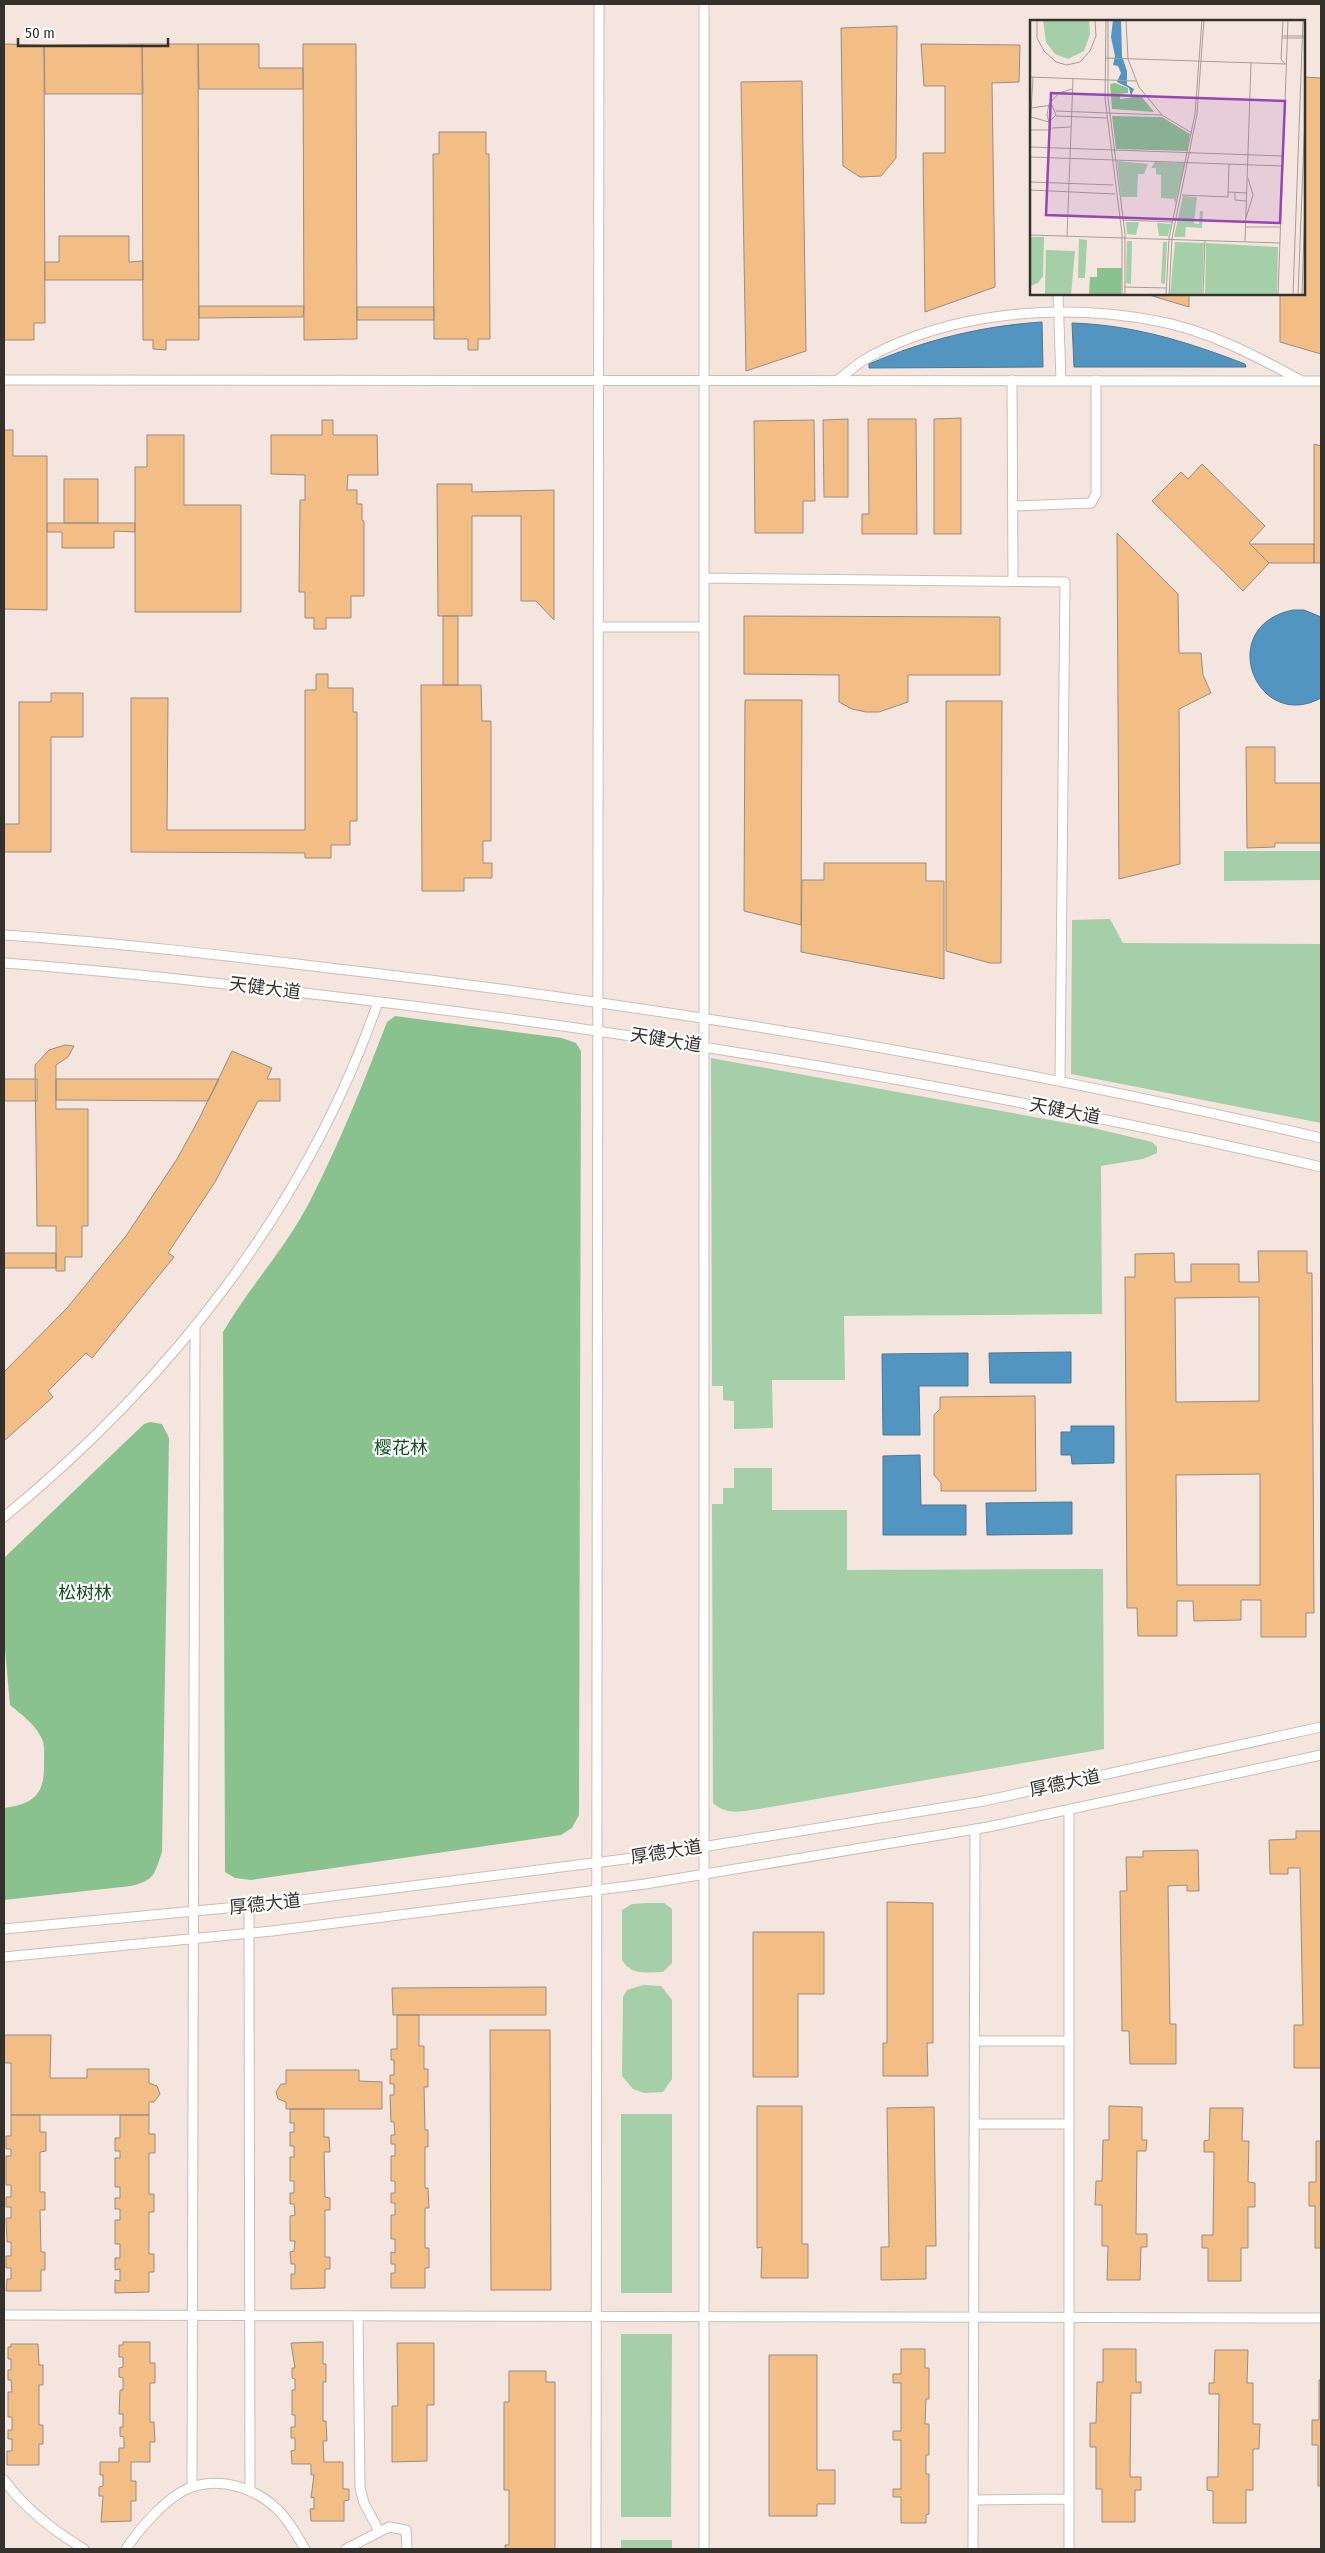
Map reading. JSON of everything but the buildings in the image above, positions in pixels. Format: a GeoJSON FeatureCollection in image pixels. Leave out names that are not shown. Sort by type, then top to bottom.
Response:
{"type":"FeatureCollection","features":[{"type":"Feature","properties":{"kind":"lane"},"geometry":{"type":"LineString","coordinates":[[596,2549],[599,4]]}},
{"type":"Feature","properties":{"kind":"lane"},"geometry":{"type":"LineString","coordinates":[[704,4],[704,2549]]}},
{"type":"Feature","properties":{"kind":"lane"},"geometry":{"type":"LineString","coordinates":[[1058,295],[1061,380]]}},
{"type":"Feature","properties":{"kind":"lane"},"geometry":{"type":"LineString","coordinates":[[838,380],[867,358],[902,342],[943,328],[1006,314],[1059,312],[1124,316],[1158,321],[1248,351],[1300,380]]}},
{"type":"Feature","properties":{"kind":"lane"},"geometry":{"type":"LineString","coordinates":[[4,380],[1321,381]]}},
{"type":"Feature","properties":{"kind":"lane"},"geometry":{"type":"LineString","coordinates":[[1012,380],[1013,581]]}},
{"type":"Feature","properties":{"kind":"lane"},"geometry":{"type":"LineString","coordinates":[[1013,506],[1091,503],[1096,494],[1096,380]]}},
{"type":"Feature","properties":{"kind":"lane"},"geometry":{"type":"LineString","coordinates":[[704,578],[1065,582],[1060,1081]]}},
{"type":"Feature","properties":{"kind":"lane"},"geometry":{"type":"LineString","coordinates":[[598,627],[704,627]]}},
{"type":"Feature","properties":{"kind":"lane","name":"天健大道"},"geometry":{"type":"LineString","coordinates":[[4,935],[173,950],[598,1002],[704,1018],[1060,1081],[1321,1138]]}},
{"type":"Feature","properties":{"kind":"lane","name":"天健大道"},"geometry":{"type":"LineString","coordinates":[[4,963],[170,977],[598,1030],[704,1046],[937,1086],[1093,1116],[1321,1167]]}},
{"type":"Feature","properties":{"kind":"lane"},"geometry":{"type":"LineString","coordinates":[[4,1517],[75,1456],[123,1409],[195,1327],[235,1275],[298,1177],[326,1126],[378,1002]]}},
{"type":"Feature","properties":{"kind":"lane"},"geometry":{"type":"LineString","coordinates":[[192,2487],[195,1327]]}},
{"type":"Feature","properties":{"kind":"lane","name":"厚德大道"},"geometry":{"type":"LineString","coordinates":[[4,1929],[249,1906],[596,1863],[984,1801],[1321,1727]]}},
{"type":"Feature","properties":{"kind":"lane","name":"厚德大道"},"geometry":{"type":"LineString","coordinates":[[4,1957],[249,1933],[596,1890],[704,1874],[974,1830],[1321,1755]]}},
{"type":"Feature","properties":{"kind":"lane"},"geometry":{"type":"LineString","coordinates":[[1069,1810],[1069,2549]]}},
{"type":"Feature","properties":{"kind":"lane"},"geometry":{"type":"LineString","coordinates":[[973,2549],[974,1830]]}},
{"type":"Feature","properties":{"kind":"lane"},"geometry":{"type":"LineString","coordinates":[[249,1906],[250,2490]]}},
{"type":"Feature","properties":{"kind":"lane"},"geometry":{"type":"LineString","coordinates":[[974,2041],[1069,2041]]}},
{"type":"Feature","properties":{"kind":"lane"},"geometry":{"type":"LineString","coordinates":[[974,2124],[1069,2124]]}},
{"type":"Feature","properties":{"kind":"lane"},"geometry":{"type":"LineString","coordinates":[[4,2315],[1321,2318]]}},
{"type":"Feature","properties":{"kind":"lane"},"geometry":{"type":"LineString","coordinates":[[358,2316],[360,2488],[379,2531]]}},
{"type":"Feature","properties":{"kind":"lane"},"geometry":{"type":"LineString","coordinates":[[4,2480],[45,2523],[84,2549]]}},
{"type":"Feature","properties":{"kind":"lane"},"geometry":{"type":"LineString","coordinates":[[126,2549],[157,2512],[192,2487],[216,2484],[240,2486],[250,2490],[278,2510],[305,2549]]}},
{"type":"Feature","properties":{"kind":"lane"},"geometry":{"type":"LineString","coordinates":[[973,2500],[1069,2499]]}},
{"type":"Feature","properties":{"kind":"lane"},"geometry":{"type":"LineString","coordinates":[[346,2549],[389,2527],[406,2530],[407,2549]]}},
{"type":"Feature","properties":{"kind":"green space"},"geometry":{"type":"Polygon","coordinates":[[[1224,851],[1321,851],[1321,880],[1224,881],[1224,851]]]}},
{"type":"Feature","properties":{"kind":"green space"},"geometry":{"type":"Polygon","coordinates":[[[1110,919],[1123,943],[1321,944],[1321,1123],[1071,1074],[1072,920],[1110,919]]]}},
{"type":"Feature","properties":{"kind":"green space","name":"樱花林"},"geometry":{"type":"Polygon","coordinates":[[[395,1016],[562,1038],[576,1043],[581,1051],[579,1815],[572,1828],[561,1835],[251,1880],[235,1878],[225,1872],[223,1332],[290,1235],[310,1201],[351,1113],[387,1022],[395,1016]]]}},
{"type":"Feature","properties":{"kind":"green space"},"geometry":{"type":"Polygon","coordinates":[[[711,1058],[1089,1127],[1152,1142],[1157,1147],[1157,1153],[1143,1159],[1101,1166],[1102,1314],[844,1316],[845,1380],[772,1380],[773,1428],[734,1429],[734,1401],[723,1400],[723,1386],[712,1386],[711,1058]]]}},
{"type":"Feature","properties":{"kind":"green space","name":"松树林"},"geometry":{"type":"Polygon","coordinates":[[[150,1422],[162,1424],[169,1438],[162,1852],[155,1871],[149,1879],[139,1884],[4,1900],[4,1808],[23,1804],[36,1796],[40,1790],[44,1774],[44,1748],[36,1729],[10,1705],[4,1639],[4,1558],[144,1424],[150,1422]]]}},
{"type":"Feature","properties":{"kind":"green space"},"geometry":{"type":"Polygon","coordinates":[[[734,1468],[772,1468],[772,1510],[847,1510],[847,1570],[1103,1569],[1104,1749],[759,1809],[735,1812],[718,1807],[713,1803],[712,1504],[723,1504],[723,1488],[734,1488],[734,1468]]]}},
{"type":"Feature","properties":{"kind":"green space"},"geometry":{"type":"Polygon","coordinates":[[[664,1903],[672,1909],[672,1963],[663,1972],[635,1971],[630,1969],[622,1960],[622,1910],[632,1904],[664,1903]]]}},
{"type":"Feature","properties":{"kind":"green space"},"geometry":{"type":"Polygon","coordinates":[[[643,1985],[661,1986],[672,2000],[672,2079],[663,2092],[644,2093],[633,2089],[622,2076],[623,1997],[627,1990],[643,1985]]]}},
{"type":"Feature","properties":{"kind":"green space"},"geometry":{"type":"Polygon","coordinates":[[[621,2114],[672,2114],[672,2293],[621,2293],[621,2114]]]}},
{"type":"Feature","properties":{"kind":"green space"},"geometry":{"type":"Polygon","coordinates":[[[621,2334],[672,2334],[671,2517],[621,2517],[621,2334]]]}},
{"type":"Feature","properties":{"kind":"green space"},"geometry":{"type":"Polygon","coordinates":[[[621,2540],[672,2540],[672,2549],[621,2549],[621,2540]]]}},
{"type":"Feature","properties":{"kind":"water"},"geometry":{"type":"Polygon","coordinates":[[[1042,322],[1043,367],[869,368],[869,364],[890,355],[932,341],[997,327],[1042,322]]]}},
{"type":"Feature","properties":{"kind":"water"},"geometry":{"type":"Polygon","coordinates":[[[1072,323],[1117,327],[1160,336],[1224,356],[1245,364],[1246,367],[1074,367],[1072,323]]]}},
{"type":"Feature","properties":{"kind":"water"},"geometry":{"type":"Polygon","coordinates":[[[1293,610],[1304,610],[1321,617],[1321,698],[1298,705],[1278,701],[1263,690],[1253,673],[1250,654],[1255,635],[1269,620],[1293,610]]]}},
{"type":"Feature","properties":{"kind":"water"},"geometry":{"type":"Polygon","coordinates":[[[1071,1352],[1071,1383],[990,1383],[989,1353],[1071,1352]]]}},
{"type":"Feature","properties":{"kind":"water"},"geometry":{"type":"Polygon","coordinates":[[[968,1353],[968,1386],[919,1386],[920,1435],[883,1435],[882,1354],[968,1353]]]}},
{"type":"Feature","properties":{"kind":"water"},"geometry":{"type":"Polygon","coordinates":[[[1071,1426],[1114,1426],[1114,1463],[1072,1464],[1071,1455],[1061,1455],[1061,1432],[1071,1432],[1071,1426]]]}},
{"type":"Feature","properties":{"kind":"water"},"geometry":{"type":"Polygon","coordinates":[[[920,1455],[921,1505],[966,1505],[966,1535],[883,1535],[883,1456],[920,1455]]]}},
{"type":"Feature","properties":{"kind":"water"},"geometry":{"type":"Polygon","coordinates":[[[1072,1502],[1072,1534],[987,1535],[986,1503],[1072,1502]]]}}]}
